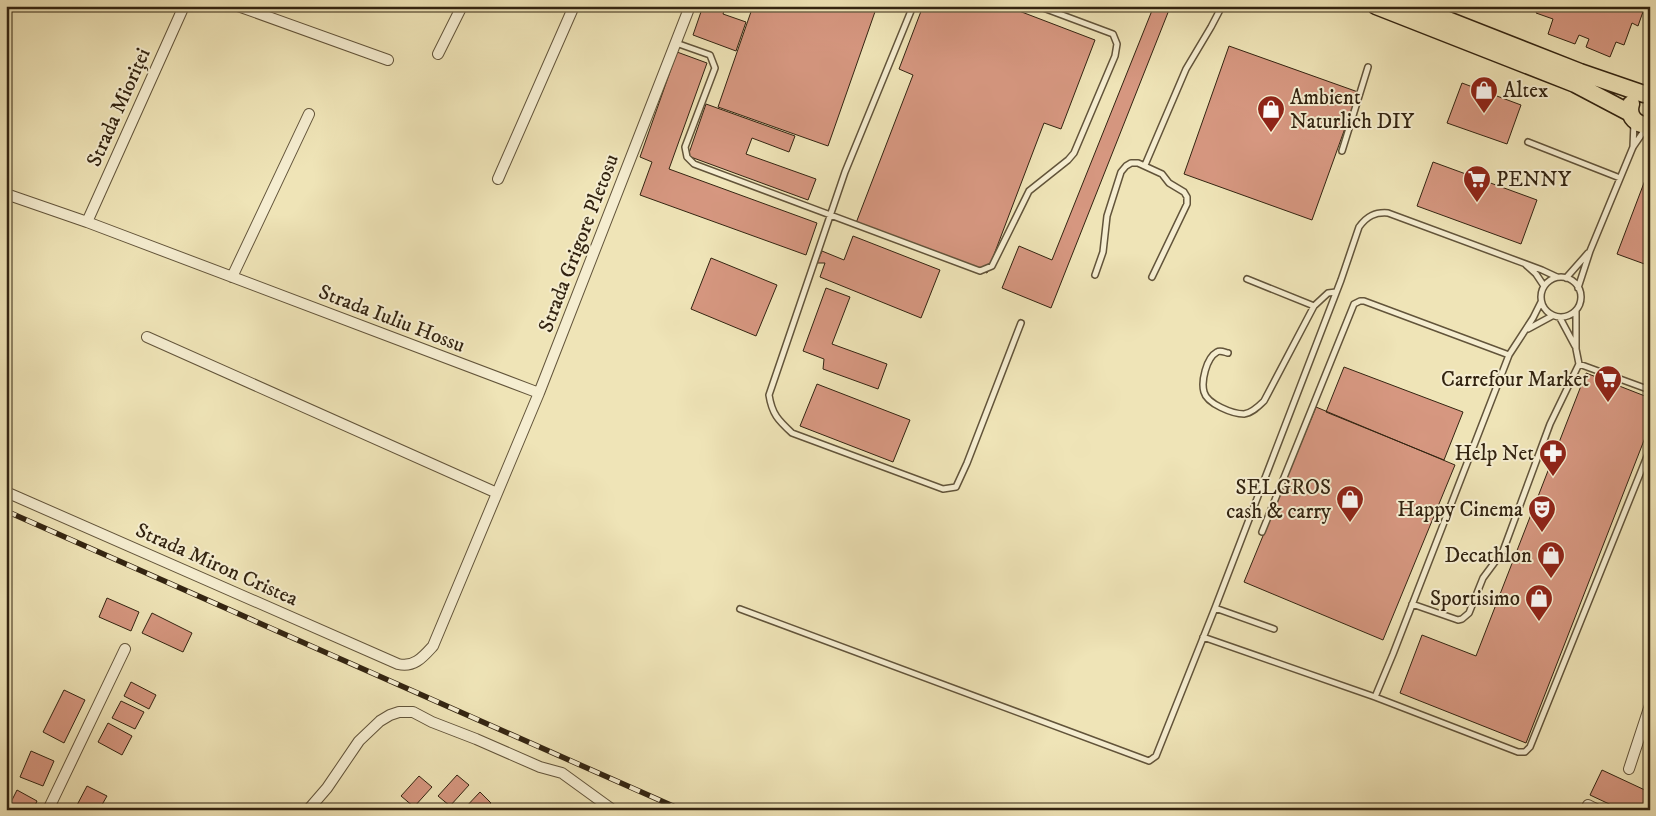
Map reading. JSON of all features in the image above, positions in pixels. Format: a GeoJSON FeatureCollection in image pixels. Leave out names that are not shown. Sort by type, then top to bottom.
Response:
{"type":"FeatureCollection","features":[{"type":"Feature","properties":{"kind":"main road"},"geometry":{"type":"LineString","coordinates":[[1376,6],[1575,84],[1640,121]]}},
{"type":"Feature","properties":{"kind":"main road"},"geometry":{"type":"LineString","coordinates":[[1412,6],[1580,72],[1647,94]]}},
{"type":"Feature","properties":{"kind":"main road"},"geometry":{"type":"LineString","coordinates":[[1640,121],[1630,108],[1637,96],[1647,94]]}},
{"type":"Feature","properties":{"kind":"street","name":"Strada Mioriței"},"geometry":{"type":"LineString","coordinates":[[87,222],[184,6]]}},
{"type":"Feature","properties":{"kind":"street"},"geometry":{"type":"LineString","coordinates":[[238,6],[388,60]]}},
{"type":"Feature","properties":{"kind":"street"},"geometry":{"type":"LineString","coordinates":[[438,54],[462,6]]}},
{"type":"Feature","properties":{"kind":"street"},"geometry":{"type":"LineString","coordinates":[[498,179],[574,6]]}},
{"type":"Feature","properties":{"kind":"street","name":"Strada Grigore Pletosu"},"geometry":{"type":"LineString","coordinates":[[413,664],[433,646],[539,393],[690,6]]}},
{"type":"Feature","properties":{"kind":"street"},"geometry":{"type":"LineString","coordinates":[[232,277],[309,114]]}},
{"type":"Feature","properties":{"kind":"street","name":"Strada Iuliu Hossu"},"geometry":{"type":"LineString","coordinates":[[6,194],[87,222],[539,393]]}},
{"type":"Feature","properties":{"kind":"street"},"geometry":{"type":"LineString","coordinates":[[147,337],[497,493]]}},
{"type":"Feature","properties":{"kind":"street","name":"Strada Miron Cristea"},"geometry":{"type":"LineString","coordinates":[[6,492],[398,664],[405,666],[413,664]]}},
{"type":"Feature","properties":{"kind":"street"},"geometry":{"type":"LineString","coordinates":[[48,810],[124,649]]}},
{"type":"Feature","properties":{"kind":"street"},"geometry":{"type":"LineString","coordinates":[[1629,769],[1650,705]]}},
{"type":"Feature","properties":{"kind":"street"},"geometry":{"type":"LineString","coordinates":[[308,810],[327,788],[359,741],[380,721],[399,712],[413,712],[432,722],[540,767],[562,773],[613,810]]}},
{"type":"Feature","properties":{"kind":"street"},"geometry":{"type":"LineString","coordinates":[[1588,805],[1598,810]]}},
{"type":"Feature","properties":{"kind":"lane"},"geometry":{"type":"LineString","coordinates":[[913,6],[845,172],[769,395],[771,409],[778,421],[792,433],[943,489],[956,487],[1021,323]]}},
{"type":"Feature","properties":{"kind":"lane"},"geometry":{"type":"LineString","coordinates":[[676,43],[710,54],[716,68],[685,147],[687,157],[694,164],[980,271],[992,266],[1029,191],[1074,153],[1115,56],[1117,44],[1113,34],[1038,6]]}},
{"type":"Feature","properties":{"kind":"lane"},"geometry":{"type":"LineString","coordinates":[[1145,165],[1186,69],[1222,6]]}},
{"type":"Feature","properties":{"kind":"lane"},"geometry":{"type":"LineString","coordinates":[[1342,151],[1368,67]]}},
{"type":"Feature","properties":{"kind":"lane"},"geometry":{"type":"LineString","coordinates":[[1578,288],[1590,251],[1633,147],[1640,121]]}},
{"type":"Feature","properties":{"kind":"lane"},"geometry":{"type":"LineString","coordinates":[[1633,147],[1640,121]]}},
{"type":"Feature","properties":{"kind":"lane"},"geometry":{"type":"LineString","coordinates":[[1528,142],[1620,178]]}},
{"type":"Feature","properties":{"kind":"lane"},"geometry":{"type":"LineString","coordinates":[[1095,275],[1103,252],[1107,216],[1121,172],[1131,163],[1138,163],[1162,174],[1169,183],[1184,192],[1187,197],[1187,204],[1181,218],[1152,277]]}},
{"type":"Feature","properties":{"kind":"lane"},"geometry":{"type":"LineString","coordinates":[[740,609],[1149,761],[1156,756],[1215,608],[1359,227],[1372,214],[1380,212],[1400,217],[1557,277],[1573,281],[1581,296],[1580,304],[1576,311],[1569,316],[1560,318],[1552,316],[1545,310],[1540,294],[1550,280],[1557,277]]}},
{"type":"Feature","properties":{"kind":"lane"},"geometry":{"type":"LineString","coordinates":[[1566,278],[1590,251]]}},
{"type":"Feature","properties":{"kind":"lane"},"geometry":{"type":"LineString","coordinates":[[1524,263],[1536,274],[1544,286]]}},
{"type":"Feature","properties":{"kind":"lane"},"geometry":{"type":"LineString","coordinates":[[1247,279],[1314,306]]}},
{"type":"Feature","properties":{"kind":"lane"},"geometry":{"type":"LineString","coordinates":[[1228,353],[1216,352],[1209,361],[1204,380],[1204,392],[1210,401],[1219,407],[1244,414],[1251,412],[1264,401],[1314,306],[1328,293],[1336,292]]}},
{"type":"Feature","properties":{"kind":"lane"},"geometry":{"type":"LineString","coordinates":[[1262,532],[1354,304],[1364,301],[1509,355]]}},
{"type":"Feature","properties":{"kind":"lane"},"geometry":{"type":"LineString","coordinates":[[1375,697],[1509,355],[1541,302]]}},
{"type":"Feature","properties":{"kind":"lane"},"geometry":{"type":"LineString","coordinates":[[1412,604],[1453,619],[1466,617],[1483,578],[1503,551],[1550,424],[1579,364],[1576,348],[1576,311]]}},
{"type":"Feature","properties":{"kind":"lane"},"geometry":{"type":"LineString","coordinates":[[1525,330],[1552,316]]}},
{"type":"Feature","properties":{"kind":"lane"},"geometry":{"type":"LineString","coordinates":[[1560,318],[1576,348]]}},
{"type":"Feature","properties":{"kind":"lane"},"geometry":{"type":"LineString","coordinates":[[1579,364],[1650,390]]}},
{"type":"Feature","properties":{"kind":"lane"},"geometry":{"type":"LineString","coordinates":[[1203,637],[1375,697],[1522,753],[1528,750],[1650,449]]}},
{"type":"Feature","properties":{"kind":"lane"},"geometry":{"type":"LineString","coordinates":[[1215,608],[1274,629]]}},
{"type":"Feature","properties":{"kind":"building"},"geometry":{"type":"Polygon","coordinates":[[[703,6],[726,6],[723,14],[746,22],[736,51],[693,35],[703,6]]]}},
{"type":"Feature","properties":{"kind":"building"},"geometry":{"type":"Polygon","coordinates":[[[753,6],[877,6],[828,146],[718,107],[753,6]]]}},
{"type":"Feature","properties":{"kind":"building"},"geometry":{"type":"Polygon","coordinates":[[[923,6],[1006,6],[1095,40],[1061,129],[1044,123],[987,273],[856,223],[913,75],[899,69],[923,6]]]}},
{"type":"Feature","properties":{"kind":"building"},"geometry":{"type":"Polygon","coordinates":[[[1539,6],[1645,6],[1638,26],[1632,23],[1624,45],[1616,42],[1610,57],[1586,47],[1589,39],[1579,35],[1575,44],[1548,34],[1553,19],[1536,13],[1539,6]]]}},
{"type":"Feature","properties":{"kind":"building"},"geometry":{"type":"Polygon","coordinates":[[[1153,8],[1169,10],[1051,308],[1002,288],[1019,246],[1052,260],[1153,8]]]}},
{"type":"Feature","properties":{"kind":"building","name":"Ambient Naturlich DIY"},"geometry":{"type":"Polygon","coordinates":[[[1229,46],[1358,92],[1312,220],[1184,174],[1229,46]]]}},
{"type":"Feature","properties":{"kind":"building"},"geometry":{"type":"Polygon","coordinates":[[[677,52],[707,63],[669,169],[817,223],[806,255],[640,195],[652,162],[640,157],[677,52]]]}},
{"type":"Feature","properties":{"kind":"building","name":"Altex"},"geometry":{"type":"Polygon","coordinates":[[[1462,83],[1521,105],[1507,144],[1447,123],[1462,83]]]}},
{"type":"Feature","properties":{"kind":"building"},"geometry":{"type":"Polygon","coordinates":[[[706,104],[795,136],[789,152],[752,138],[746,154],[816,179],[808,200],[688,156],[706,104]]]}},
{"type":"Feature","properties":{"kind":"building","name":"PENNY"},"geometry":{"type":"Polygon","coordinates":[[[1433,162],[1537,200],[1521,244],[1417,206],[1433,162]]]}},
{"type":"Feature","properties":{"kind":"building"},"geometry":{"type":"Polygon","coordinates":[[[1650,167],[1650,266],[1617,254],[1650,167]]]}},
{"type":"Feature","properties":{"kind":"building"},"geometry":{"type":"Polygon","coordinates":[[[853,236],[940,270],[921,318],[820,277],[825,263],[817,263],[822,251],[844,260],[853,236]]]}},
{"type":"Feature","properties":{"kind":"building"},"geometry":{"type":"Polygon","coordinates":[[[711,258],[777,285],[756,336],[691,309],[711,258]]]}},
{"type":"Feature","properties":{"kind":"building"},"geometry":{"type":"Polygon","coordinates":[[[826,288],[850,297],[832,344],[887,364],[878,389],[823,369],[824,359],[803,351],[826,288]]]}},
{"type":"Feature","properties":{"kind":"building"},"geometry":{"type":"Polygon","coordinates":[[[1344,367],[1463,412],[1444,460],[1326,412],[1344,367]]]}},
{"type":"Feature","properties":{"kind":"building"},"geometry":{"type":"Polygon","coordinates":[[[1586,373],[1650,398],[1650,425],[1526,743],[1400,693],[1422,635],[1476,656],[1586,373]]]}},
{"type":"Feature","properties":{"kind":"building"},"geometry":{"type":"Polygon","coordinates":[[[817,384],[910,420],[893,462],[800,426],[817,384]]]}},
{"type":"Feature","properties":{"kind":"building","name":"SELGROS cash & carry"},"geometry":{"type":"Polygon","coordinates":[[[1316,407],[1455,465],[1383,640],[1244,582],[1316,407]]]}},
{"type":"Feature","properties":{"kind":"building"},"geometry":{"type":"Polygon","coordinates":[[[107,598],[139,612],[131,631],[99,617],[107,598]]]}},
{"type":"Feature","properties":{"kind":"building"},"geometry":{"type":"Polygon","coordinates":[[[152,613],[192,633],[183,652],[142,633],[152,613]]]}},
{"type":"Feature","properties":{"kind":"building"},"geometry":{"type":"Polygon","coordinates":[[[131,682],[156,695],[149,709],[124,696],[131,682]]]}},
{"type":"Feature","properties":{"kind":"building"},"geometry":{"type":"Polygon","coordinates":[[[64,690],[85,700],[64,743],[43,732],[64,690]]]}},
{"type":"Feature","properties":{"kind":"building"},"geometry":{"type":"Polygon","coordinates":[[[121,701],[144,712],[135,729],[112,718],[121,701]]]}},
{"type":"Feature","properties":{"kind":"building"},"geometry":{"type":"Polygon","coordinates":[[[108,723],[132,736],[122,755],[98,742],[108,723]]]}},
{"type":"Feature","properties":{"kind":"building"},"geometry":{"type":"Polygon","coordinates":[[[31,751],[54,761],[43,786],[20,777],[31,751]]]}},
{"type":"Feature","properties":{"kind":"building"},"geometry":{"type":"Polygon","coordinates":[[[1602,770],[1647,791],[1650,782],[1650,810],[1622,810],[1590,795],[1602,770]]]}},
{"type":"Feature","properties":{"kind":"building"},"geometry":{"type":"Polygon","coordinates":[[[457,775],[469,785],[450,806],[438,796],[457,775]]]}},
{"type":"Feature","properties":{"kind":"building"},"geometry":{"type":"Polygon","coordinates":[[[419,776],[432,787],[414,807],[401,796],[419,776]]]}},
{"type":"Feature","properties":{"kind":"building"},"geometry":{"type":"Polygon","coordinates":[[[87,786],[107,796],[99,810],[82,810],[76,807],[87,786]]]}},
{"type":"Feature","properties":{"kind":"building"},"geometry":{"type":"Polygon","coordinates":[[[17,790],[37,801],[33,810],[7,810],[17,790]]]}},
{"type":"Feature","properties":{"kind":"building"},"geometry":{"type":"Polygon","coordinates":[[[480,792],[491,803],[484,810],[463,810],[480,792]]]}},
{"type":"Feature","properties":{"kind":"railway"},"geometry":{"type":"LineString","coordinates":[[6,511],[682,810]]}},
{"type":"Feature","properties":{"kind":"place","name":"Altex"},"geometry":{"type":"Point","coordinates":[1484,114]}},
{"type":"Feature","properties":{"kind":"place","name":"Ambient Naturlich DIY"},"geometry":{"type":"Point","coordinates":[1271,133]}},
{"type":"Feature","properties":{"kind":"place","name":"PENNY"},"geometry":{"type":"Point","coordinates":[1477,203]}},
{"type":"Feature","properties":{"kind":"place","name":"Carrefour Market"},"geometry":{"type":"Point","coordinates":[1608,403]}},
{"type":"Feature","properties":{"kind":"place","name":"Help Net"},"geometry":{"type":"Point","coordinates":[1553,477]}},
{"type":"Feature","properties":{"kind":"place","name":"SELGROS cash & carry"},"geometry":{"type":"Point","coordinates":[1350,523]}},
{"type":"Feature","properties":{"kind":"place","name":"Happy Cinema"},"geometry":{"type":"Point","coordinates":[1542,533]}},
{"type":"Feature","properties":{"kind":"place","name":"Decathlon"},"geometry":{"type":"Point","coordinates":[1551,579]}},
{"type":"Feature","properties":{"kind":"place","name":"Sportisimo"},"geometry":{"type":"Point","coordinates":[1539,622]}}]}
